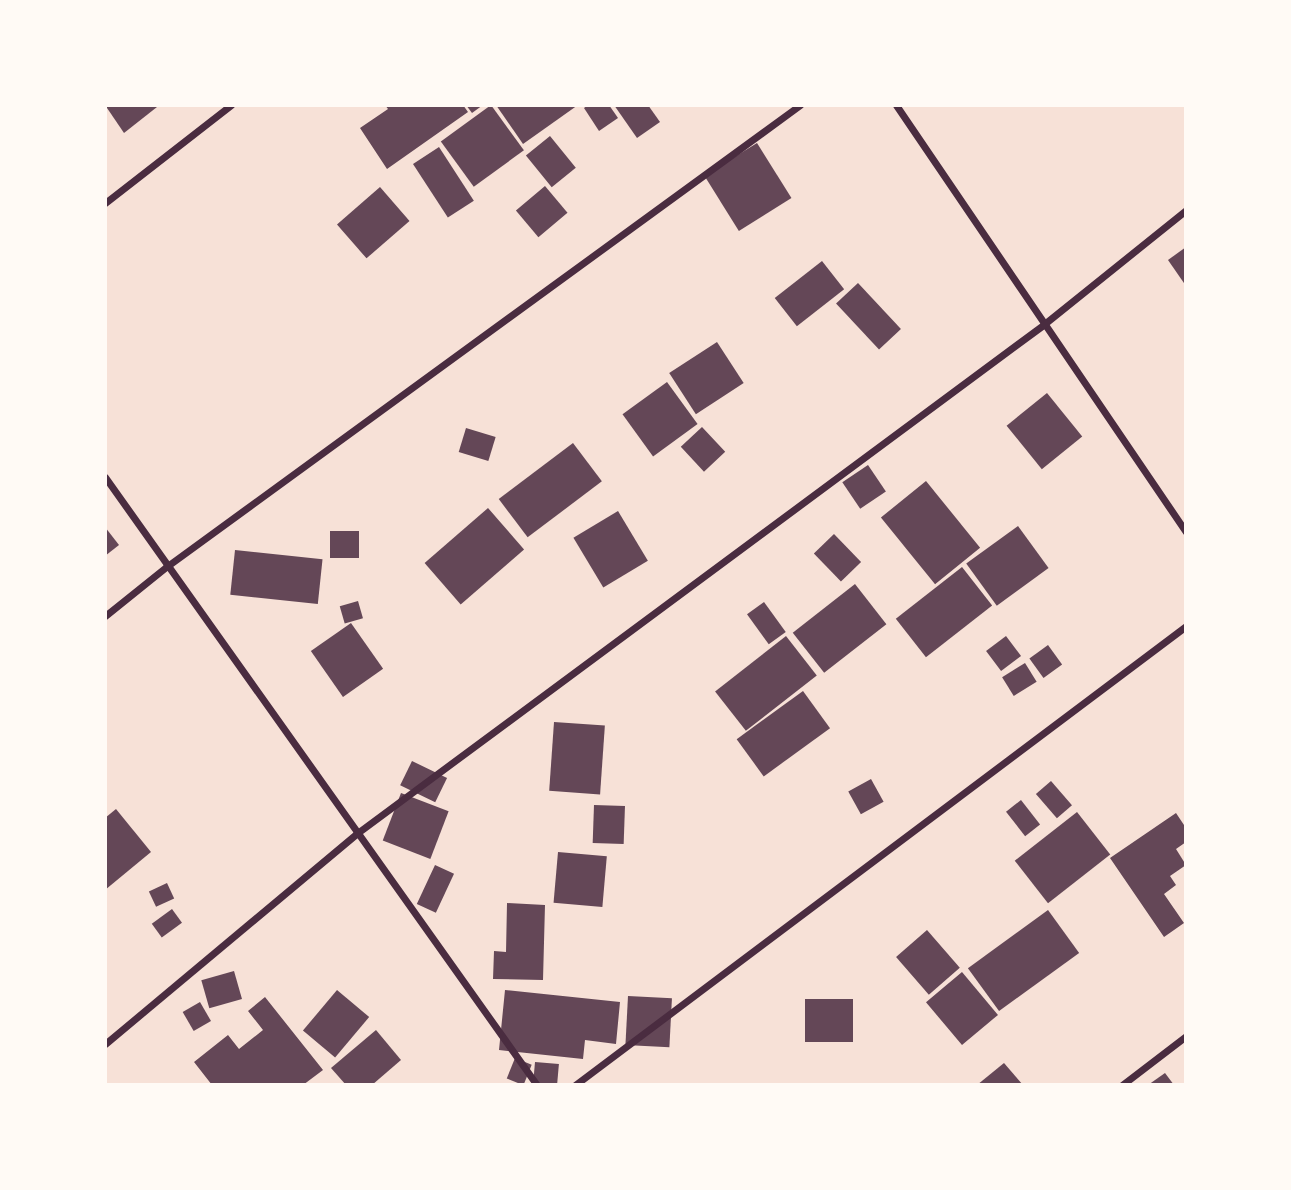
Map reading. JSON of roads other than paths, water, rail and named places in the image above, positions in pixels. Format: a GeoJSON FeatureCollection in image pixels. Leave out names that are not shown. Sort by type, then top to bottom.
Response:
{"type":"FeatureCollection","features":[{"type":"Feature","properties":{"kind":"street"},"geometry":{"type":"LineString","coordinates":[[105,203],[230,105]]}},
{"type":"Feature","properties":{"kind":"street"},"geometry":{"type":"LineString","coordinates":[[105,616],[166,567],[800,105]]}},
{"type":"Feature","properties":{"kind":"street"},"geometry":{"type":"LineString","coordinates":[[896,105],[1186,532]]}},
{"type":"Feature","properties":{"kind":"street"},"geometry":{"type":"LineString","coordinates":[[105,1044],[356,834],[1043,325],[1186,210]]}},
{"type":"Feature","properties":{"kind":"street"},"geometry":{"type":"LineString","coordinates":[[105,477],[166,567],[537,1085]]}},
{"type":"Feature","properties":{"kind":"street"},"geometry":{"type":"LineString","coordinates":[[575,1085],[1186,626]]}},
{"type":"Feature","properties":{"kind":"street"},"geometry":{"type":"LineString","coordinates":[[1122,1085],[1186,1036]]}}]}
